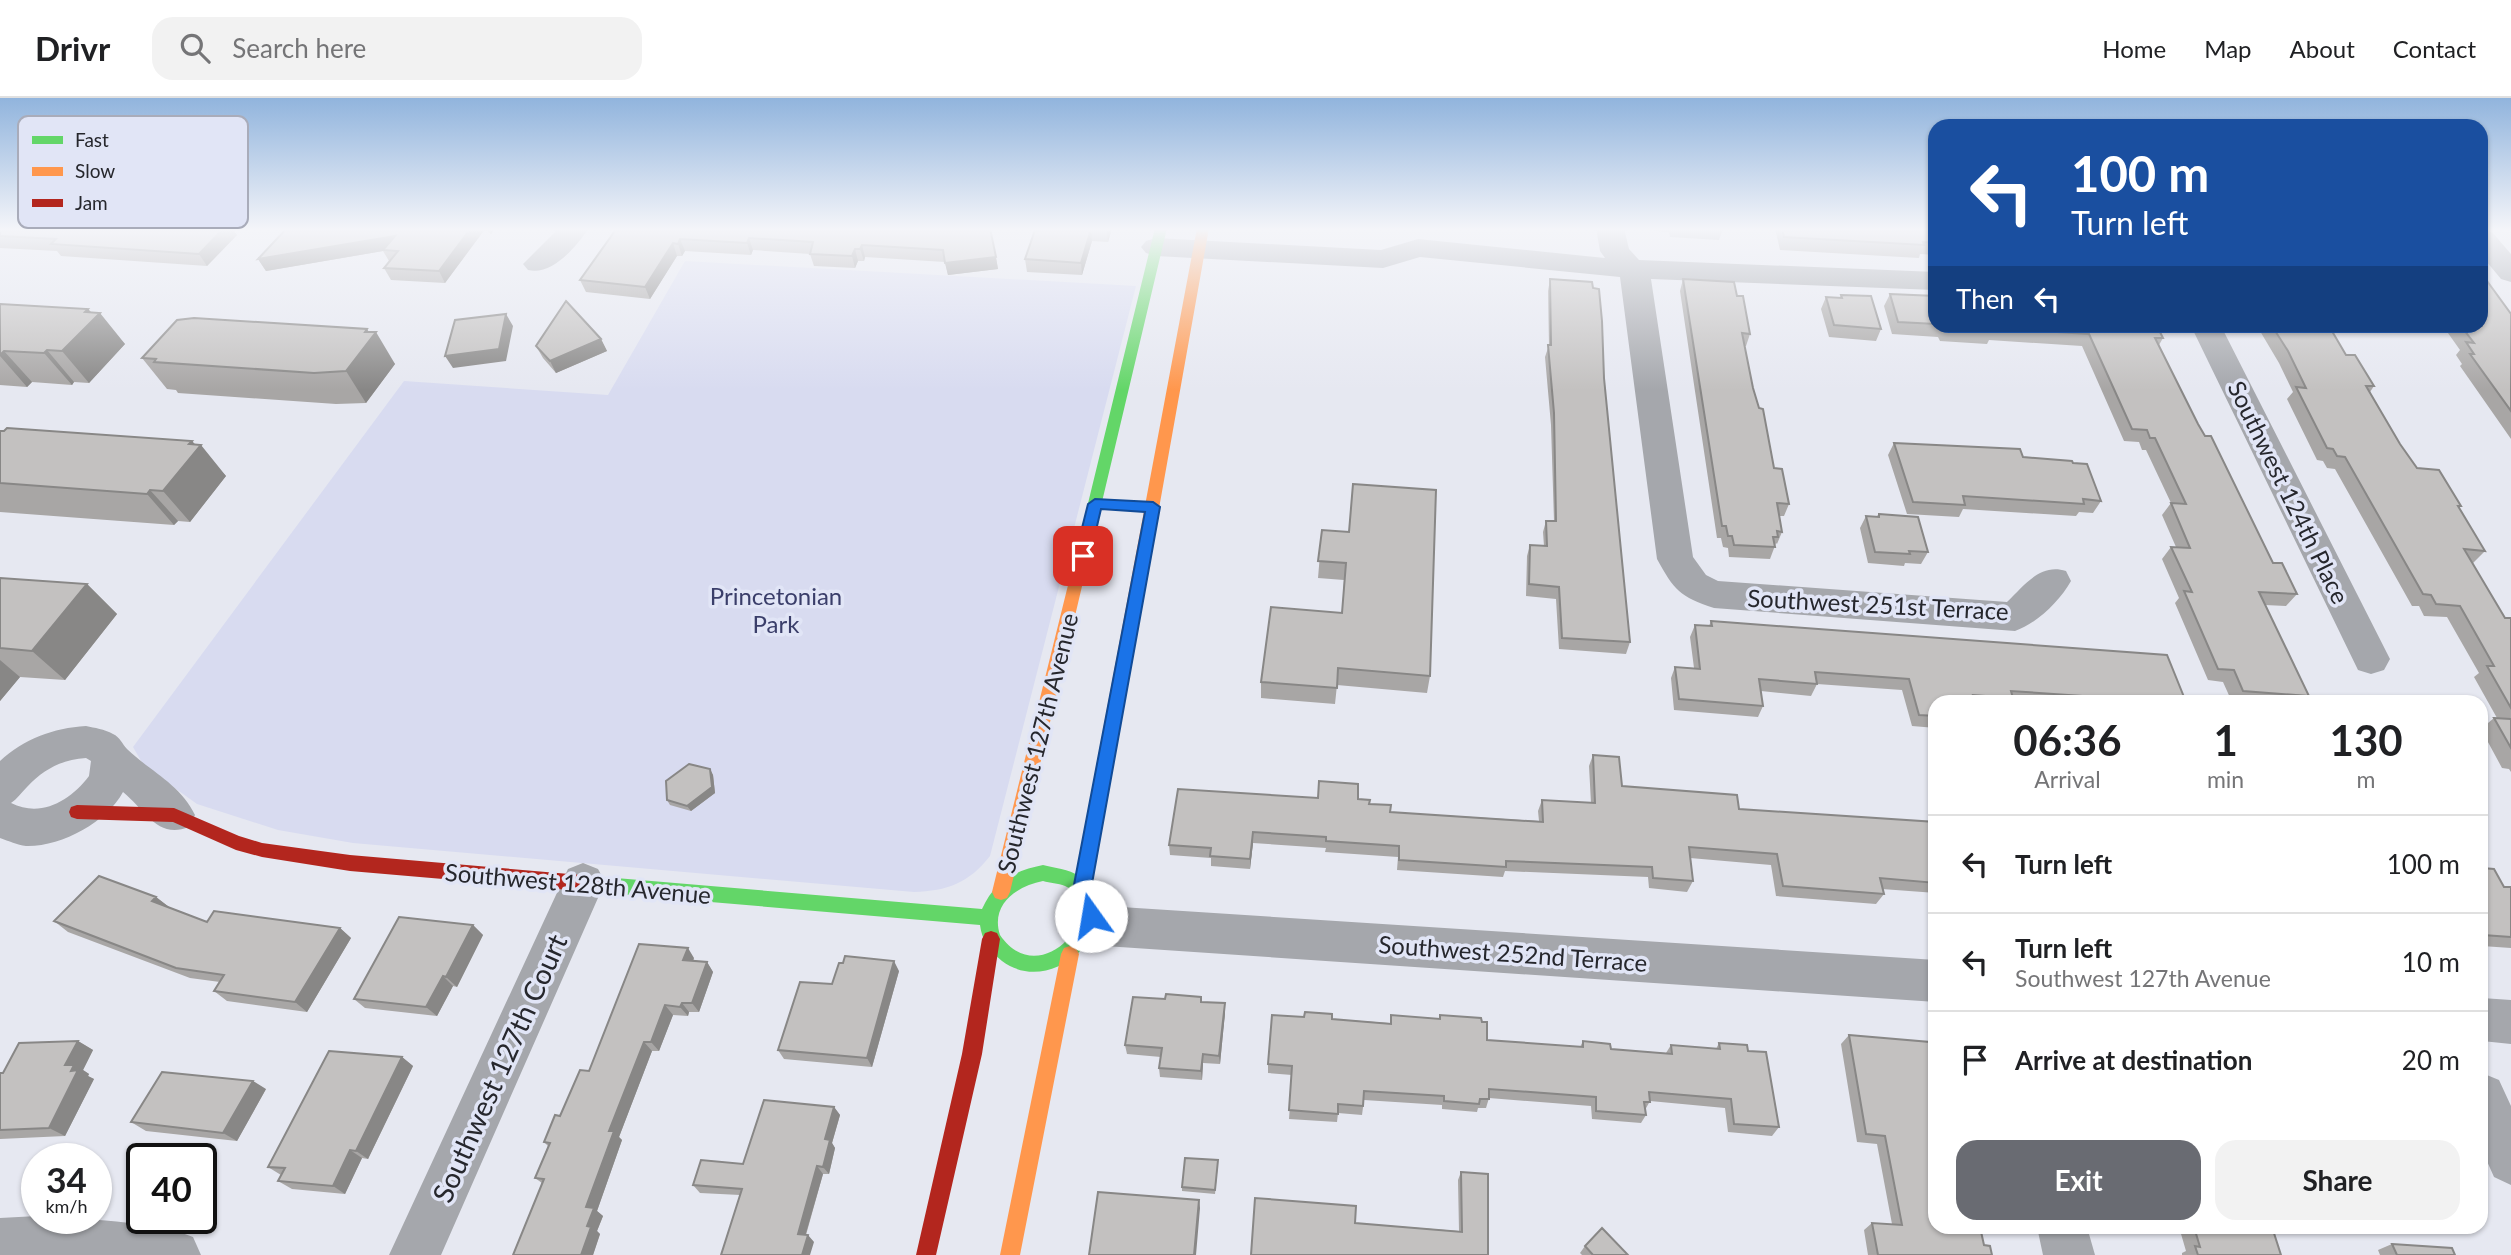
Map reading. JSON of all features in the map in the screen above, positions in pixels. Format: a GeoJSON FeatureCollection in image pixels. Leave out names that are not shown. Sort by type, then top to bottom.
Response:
{"type":"FeatureCollection","features":[{"type":"Feature","properties":{"kind":"street","name":"Southwest 127th Avenue"},"geometry":{"type":"LineString","coordinates":[[1001,891],[1101,504],[1149,282]]}},
{"type":"Feature","properties":{"kind":"street"},"geometry":{"type":"LineString","coordinates":[[1010,1255],[1081,923],[1194,282]]}},
{"type":"Feature","properties":{"kind":"street","name":"Southwest 251st Terrace"},"geometry":{"type":"LineString","coordinates":[[1637,282],[1675,559],[1693,584],[1714,594],[2015,617],[2053,581]]}},
{"type":"Feature","properties":{"kind":"street","name":"Southwest 124th Place"},"geometry":{"type":"LineString","coordinates":[[2209,333],[2371,659]]}},
{"type":"Feature","properties":{"kind":"street"},"geometry":{"type":"LineString","coordinates":[[1130,506],[1153,507]]}},
{"type":"Feature","properties":{"kind":"street","name":"Southwest 128th Avenue"},"geometry":{"type":"LineString","coordinates":[[3,802],[42,752],[73,743],[102,746],[113,761],[154,793],[174,815]]}},
{"type":"Feature","properties":{"kind":"street"},"geometry":{"type":"LineString","coordinates":[[3,802],[20,828],[58,822],[77,813],[105,787],[112,773],[113,761]]}},
{"type":"Feature","properties":{"kind":"street","name":"Southwest 128th Avenue"},"geometry":{"type":"LineString","coordinates":[[77,813],[174,815],[236,843],[288,855],[389,867],[988,918]]}},
{"type":"Feature","properties":{"kind":"street"},"geometry":{"type":"LineString","coordinates":[[926,1255],[972,1054],[991,939],[988,918],[992,904],[1001,891],[1027,875],[1058,874],[1081,923]]}},
{"type":"Feature","properties":{"kind":"street","name":"Southwest 127th Court"},"geometry":{"type":"LineString","coordinates":[[415,1255],[583,882]]}},
{"type":"Feature","properties":{"kind":"street"},"geometry":{"type":"LineString","coordinates":[[991,939],[1004,955],[1018,962],[1052,962],[1081,923]]}},
{"type":"Feature","properties":{"kind":"street","name":"Southwest 252nd Terrace"},"geometry":{"type":"LineString","coordinates":[[1081,923],[1928,980]]}},
{"type":"Feature","properties":{"kind":"street"},"geometry":{"type":"LineString","coordinates":[[2488,1020],[2511,1022]]}},
{"type":"Feature","properties":{"kind":"street"},"geometry":{"type":"LineString","coordinates":[[2488,1109],[2511,1160]]}},
{"type":"Feature","properties":{"kind":"street"},"geometry":{"type":"LineString","coordinates":[[2064,1234],[2069,1255]]}},
{"type":"Feature","properties":{"kind":"street"},"geometry":{"type":"LineString","coordinates":[[0,1243],[39,1241],[175,1255]]}},
{"type":"Feature","properties":{"kind":"green space","name":"Princetonian Park"},"geometry":{"type":"Polygon","coordinates":[[[673,282],[1064,282],[1136,286],[990,856],[974,873],[947,887],[914,892],[353,843],[278,830],[197,804],[144,766],[133,747],[404,381],[608,395],[673,282]]]}},
{"type":"Feature","properties":{"kind":"building"},"geometry":{"type":"Polygon","coordinates":[[[599,282],[648,282],[645,287],[599,282]]]}},
{"type":"Feature","properties":{"kind":"building"},"geometry":{"type":"Polygon","coordinates":[[[1550,282],[1592,282],[1593,288],[1599,289],[1604,378],[1630,642],[1562,638],[1559,587],[1529,584],[1530,545],[1547,546],[1546,521],[1556,521],[1554,413],[1548,345],[1551,345],[1550,282]]]}},
{"type":"Feature","properties":{"kind":"building"},"geometry":{"type":"Polygon","coordinates":[[[1683,282],[1734,282],[1737,296],[1743,296],[1750,334],[1742,333],[1753,388],[1759,408],[1763,409],[1774,468],[1782,469],[1789,504],[1777,503],[1782,532],[1777,531],[1778,537],[1773,537],[1775,547],[1734,545],[1726,526],[1722,526],[1683,282]]]}},
{"type":"Feature","properties":{"kind":"building"},"geometry":{"type":"Polygon","coordinates":[[[2488,282],[2511,314],[2511,411],[2470,354],[2474,354],[2466,342],[2474,343],[2466,333],[2488,333],[2488,282]]]}},
{"type":"Feature","properties":{"kind":"building"},"geometry":{"type":"Polygon","coordinates":[[[1890,294],[1928,296],[1928,324],[1898,322],[1890,294]]]}},
{"type":"Feature","properties":{"kind":"building"},"geometry":{"type":"Polygon","coordinates":[[[1841,295],[1871,296],[1881,329],[1834,325],[1826,297],[1842,298],[1841,295]]]}},
{"type":"Feature","properties":{"kind":"building"},"geometry":{"type":"Polygon","coordinates":[[[566,301],[601,339],[550,361],[536,346],[566,301]]]}},
{"type":"Feature","properties":{"kind":"building"},"geometry":{"type":"Polygon","coordinates":[[[0,304],[88,309],[85,312],[100,313],[62,351],[4,351],[0,355],[0,304]]]}},
{"type":"Feature","properties":{"kind":"building"},"geometry":{"type":"Polygon","coordinates":[[[506,314],[499,349],[445,356],[455,320],[506,314]]]}},
{"type":"Feature","properties":{"kind":"building"},"geometry":{"type":"Polygon","coordinates":[[[194,318],[367,329],[365,332],[376,332],[346,371],[314,373],[154,362],[156,359],[142,358],[177,320],[194,318]]]}},
{"type":"Feature","properties":{"kind":"building"},"geometry":{"type":"Polygon","coordinates":[[[2073,333],[2160,333],[2163,338],[2155,338],[2198,424],[2205,436],[2211,436],[2273,563],[2282,563],[2297,594],[2259,592],[2309,695],[2243,691],[2234,670],[2218,669],[2184,591],[2192,592],[2171,547],[2190,548],[2171,503],[2186,504],[2155,438],[2150,438],[2147,430],[2132,429],[2089,334],[2073,333]]]}},
{"type":"Feature","properties":{"kind":"building"},"geometry":{"type":"Polygon","coordinates":[[[2276,333],[2333,333],[2346,355],[2355,355],[2374,386],[2366,386],[2417,468],[2439,470],[2485,551],[2464,549],[2505,618],[2511,618],[2511,708],[2487,666],[2494,666],[2460,606],[2436,604],[2431,595],[2423,594],[2345,457],[2337,456],[2333,449],[2327,448],[2296,387],[2306,388],[2276,333]]]}},
{"type":"Feature","properties":{"kind":"building"},"geometry":{"type":"Polygon","coordinates":[[[7,428],[192,441],[189,444],[201,445],[163,491],[150,490],[147,494],[0,483],[0,431],[7,428]]]}},
{"type":"Feature","properties":{"kind":"building"},"geometry":{"type":"Polygon","coordinates":[[[1894,443],[2020,449],[2023,457],[2087,464],[2101,501],[2083,499],[2084,504],[1963,496],[1965,505],[1913,502],[1894,443]]]}},
{"type":"Feature","properties":{"kind":"building"},"geometry":{"type":"Polygon","coordinates":[[[1353,484],[1436,490],[1430,676],[1338,668],[1337,688],[1261,682],[1271,607],[1342,613],[1346,563],[1318,561],[1322,530],[1349,532],[1353,484]]]}},
{"type":"Feature","properties":{"kind":"building"},"geometry":{"type":"Polygon","coordinates":[[[1879,514],[1918,517],[1928,552],[1875,552],[1866,516],[1879,517],[1879,514]]]}},
{"type":"Feature","properties":{"kind":"building"},"geometry":{"type":"Polygon","coordinates":[[[0,578],[87,584],[32,651],[0,648],[0,578]]]}},
{"type":"Feature","properties":{"kind":"building"},"geometry":{"type":"Polygon","coordinates":[[[1711,621],[2167,655],[2183,695],[2068,695],[2011,691],[2012,695],[1928,695],[1928,716],[1919,715],[1909,679],[1815,672],[1817,684],[1759,679],[1763,706],[1679,699],[1675,667],[1700,669],[1695,625],[1712,626],[1711,621]]]}},
{"type":"Feature","properties":{"kind":"building"},"geometry":{"type":"Polygon","coordinates":[[[2494,718],[2511,719],[2511,748],[2494,718]]]}},
{"type":"Feature","properties":{"kind":"building"},"geometry":{"type":"Polygon","coordinates":[[[1593,755],[1619,757],[1622,786],[1737,795],[1739,809],[1928,821],[1928,882],[1880,878],[1884,894],[1783,886],[1777,854],[1689,847],[1693,881],[1653,878],[1652,867],[1506,861],[1506,867],[1399,860],[1399,846],[1326,841],[1326,837],[1253,832],[1250,859],[1210,856],[1211,848],[1169,845],[1178,789],[1318,798],[1319,781],[1358,784],[1358,799],[1370,800],[1369,804],[1391,805],[1390,812],[1543,822],[1542,800],[1595,803],[1593,755]]]}},
{"type":"Feature","properties":{"kind":"building"},"geometry":{"type":"Polygon","coordinates":[[[689,764],[710,769],[712,787],[687,806],[667,800],[666,781],[689,764]]]}},
{"type":"Feature","properties":{"kind":"building"},"geometry":{"type":"Polygon","coordinates":[[[2488,868],[2494,869],[2504,887],[2511,887],[2511,937],[2488,935],[2488,868]]]}},
{"type":"Feature","properties":{"kind":"building"},"geometry":{"type":"Polygon","coordinates":[[[99,876],[156,897],[152,901],[207,922],[214,911],[340,928],[295,1002],[214,991],[224,975],[176,968],[54,921],[99,876]]]}},
{"type":"Feature","properties":{"kind":"building"},"geometry":{"type":"Polygon","coordinates":[[[399,917],[473,925],[446,977],[443,976],[426,1007],[354,999],[399,917]]]}},
{"type":"Feature","properties":{"kind":"building"},"geometry":{"type":"Polygon","coordinates":[[[639,944],[688,948],[683,960],[707,962],[692,1003],[682,1003],[680,1007],[665,1005],[651,1042],[644,1042],[609,1131],[614,1131],[586,1207],[594,1208],[587,1226],[591,1227],[581,1255],[513,1255],[544,1179],[535,1178],[550,1143],[544,1142],[555,1115],[560,1116],[580,1070],[589,1071],[639,944]]]}},
{"type":"Feature","properties":{"kind":"building"},"geometry":{"type":"Polygon","coordinates":[[[845,956],[894,961],[867,1058],[778,1050],[800,982],[832,984],[839,963],[843,963],[845,956]]]}},
{"type":"Feature","properties":{"kind":"building"},"geometry":{"type":"Polygon","coordinates":[[[1166,994],[1201,997],[1201,1002],[1225,1003],[1219,1056],[1203,1054],[1201,1071],[1159,1068],[1162,1048],[1125,1045],[1133,997],[1165,999],[1166,994]]]}},
{"type":"Feature","properties":{"kind":"building"},"geometry":{"type":"Polygon","coordinates":[[[1305,1012],[1332,1014],[1332,1019],[1391,1024],[1391,1015],[1440,1019],[1440,1015],[1481,1018],[1482,1022],[1487,1022],[1487,1040],[1583,1047],[1583,1041],[1610,1044],[1611,1049],[1672,1054],[1671,1045],[1720,1049],[1719,1043],[1747,1045],[1748,1051],[1766,1052],[1779,1127],[1734,1124],[1731,1099],[1649,1092],[1650,1102],[1644,1102],[1646,1115],[1596,1111],[1596,1097],[1489,1089],[1489,1099],[1480,1099],[1479,1104],[1444,1101],[1444,1096],[1364,1091],[1363,1106],[1338,1104],[1338,1114],[1289,1110],[1292,1066],[1268,1064],[1272,1015],[1304,1017],[1305,1012]]]}},
{"type":"Feature","properties":{"kind":"building"},"geometry":{"type":"Polygon","coordinates":[[[1849,1035],[1928,1042],[1928,1234],[1982,1234],[1984,1245],[1990,1246],[1992,1255],[1878,1255],[1872,1223],[1902,1225],[1885,1136],[1866,1134],[1849,1035]]]}},
{"type":"Feature","properties":{"kind":"building"},"geometry":{"type":"Polygon","coordinates":[[[78,1041],[65,1065],[74,1065],[71,1071],[78,1070],[49,1128],[0,1130],[0,1073],[3,1073],[19,1043],[78,1041]]]}},
{"type":"Feature","properties":{"kind":"building"},"geometry":{"type":"Polygon","coordinates":[[[329,1051],[402,1057],[356,1151],[350,1150],[333,1186],[278,1181],[285,1168],[268,1167],[329,1051]]]}},
{"type":"Feature","properties":{"kind":"building"},"geometry":{"type":"Polygon","coordinates":[[[162,1072],[253,1081],[223,1133],[131,1122],[162,1072]]]}},
{"type":"Feature","properties":{"kind":"building"},"geometry":{"type":"Polygon","coordinates":[[[764,1100],[834,1107],[825,1139],[830,1140],[823,1167],[817,1166],[798,1234],[808,1235],[802,1255],[721,1255],[742,1189],[693,1185],[701,1160],[743,1164],[764,1100]]]}},
{"type":"Feature","properties":{"kind":"building"},"geometry":{"type":"Polygon","coordinates":[[[1185,1158],[1218,1160],[1215,1190],[1182,1187],[1185,1158]]]}},
{"type":"Feature","properties":{"kind":"building"},"geometry":{"type":"Polygon","coordinates":[[[1461,1172],[1488,1174],[1488,1255],[1251,1255],[1255,1198],[1356,1206],[1355,1223],[1462,1232],[1461,1172]]]}},
{"type":"Feature","properties":{"kind":"building"},"geometry":{"type":"Polygon","coordinates":[[[1098,1192],[1199,1200],[1194,1255],[1089,1255],[1098,1192]]]}},
{"type":"Feature","properties":{"kind":"building"},"geometry":{"type":"Polygon","coordinates":[[[1602,1228],[1628,1255],[1593,1255],[1585,1246],[1602,1228]]]}},
{"type":"Feature","properties":{"kind":"building"},"geometry":{"type":"Polygon","coordinates":[[[2196,1234],[2274,1234],[2281,1255],[2198,1255],[2195,1246],[2200,1247],[2196,1234]]]}},
{"type":"Feature","properties":{"kind":"building"},"geometry":{"type":"Polygon","coordinates":[[[2392,1244],[2452,1248],[2455,1255],[2397,1255],[2392,1244]]]}},
{"type":"Feature","properties":{"kind":"traffic: fast"},"geometry":{"type":"LineString","coordinates":[[1080,565],[1148,282]]}},
{"type":"Feature","properties":{"kind":"traffic: fast"},"geometry":{"type":"LineString","coordinates":[[1043,873],[1074,882],[1087,897],[1090,915],[1085,932],[1073,948],[1056,959],[1037,965],[1017,961],[998,947],[989,929],[989,919],[995,901],[1008,885],[1023,877],[1043,873]]}},
{"type":"Feature","properties":{"kind":"traffic: fast"},"geometry":{"type":"LineString","coordinates":[[604,885],[988,918]]}},
{"type":"Feature","properties":{"kind":"traffic: slow"},"geometry":{"type":"LineString","coordinates":[[1082,890],[1193,282]]}},
{"type":"Feature","properties":{"kind":"traffic: slow"},"geometry":{"type":"LineString","coordinates":[[1001,892],[1080,565]]}},
{"type":"Feature","properties":{"kind":"traffic: slow"},"geometry":{"type":"LineString","coordinates":[[1010,1255],[1070,954]]}},
{"type":"Feature","properties":{"kind":"traffic: jam"},"geometry":{"type":"LineString","coordinates":[[77,812],[174,815],[236,843],[262,850],[350,863],[604,885]]}},
{"type":"Feature","properties":{"kind":"traffic: jam"},"geometry":{"type":"LineString","coordinates":[[926,1255],[972,1054],[991,939]]}},
{"type":"Feature","properties":{"kind":"route"},"geometry":{"type":"LineString","coordinates":[[1083,556],[1095,504],[1153,507],[1082,890],[1089,902],[1091,916]]}}]}
